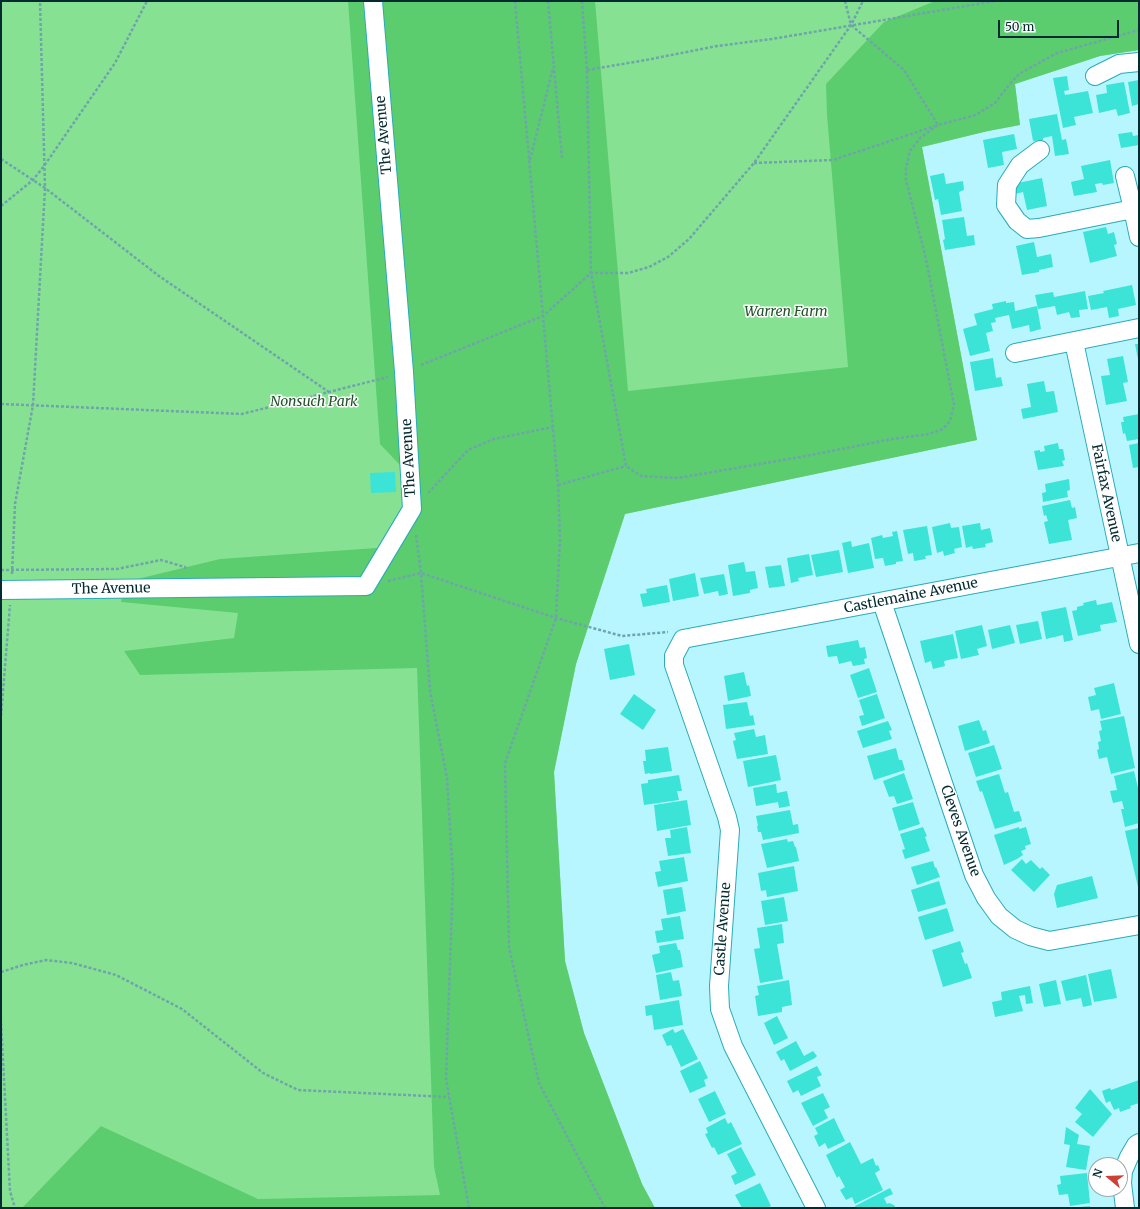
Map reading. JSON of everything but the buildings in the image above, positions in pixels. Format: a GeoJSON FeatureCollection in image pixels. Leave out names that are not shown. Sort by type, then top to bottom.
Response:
{"type":"FeatureCollection","features":[{"type":"Feature","properties":{"kind":"street","name":"The Avenue"},"geometry":{"type":"LineString","coordinates":[[6,590],[366,586],[412,509],[404,372],[373,1]]}},
{"type":"Feature","properties":{"kind":"street"},"geometry":{"type":"LineString","coordinates":[[1095,76],[1119,64],[1139,62]]}},
{"type":"Feature","properties":{"kind":"street"},"geometry":{"type":"LineString","coordinates":[[1040,150],[1020,165],[1007,185],[1006,206],[1016,221],[1027,229],[1133,209]]}},
{"type":"Feature","properties":{"kind":"street"},"geometry":{"type":"LineString","coordinates":[[1125,176],[1139,237]]}},
{"type":"Feature","properties":{"kind":"street"},"geometry":{"type":"LineString","coordinates":[[1015,353],[1139,328]]}},
{"type":"Feature","properties":{"kind":"street","name":"Fairfax Avenue"},"geometry":{"type":"LineString","coordinates":[[1074,342],[1139,644]]}},
{"type":"Feature","properties":{"kind":"street","name":"Castlemaine Avenue"},"geometry":{"type":"LineString","coordinates":[[683,639],[1139,553]]}},
{"type":"Feature","properties":{"kind":"street","name":"Cleves Avenue"},"geometry":{"type":"LineString","coordinates":[[882,602],[974,876],[986,898],[999,916],[1015,929],[1030,936],[1049,941],[1139,925]]}},
{"type":"Feature","properties":{"kind":"street","name":"Castle Avenue"},"geometry":{"type":"LineString","coordinates":[[683,639],[674,656],[674,665],[727,817],[730,830],[719,986],[720,1009],[733,1046],[816,1208]]}},
{"type":"Feature","properties":{"kind":"street"},"geometry":{"type":"LineString","coordinates":[[1125,1208],[1122,1183],[1123,1171],[1129,1157],[1136,1145],[1139,1143]]}},
{"type":"Feature","properties":{"kind":"path"},"geometry":{"type":"LineString","coordinates":[[1,716],[6,590],[12,571],[15,504],[33,405],[45,188],[40,1]]}},
{"type":"Feature","properties":{"kind":"path"},"geometry":{"type":"LineString","coordinates":[[1,206],[33,180],[44,166],[115,63],[147,1]]}},
{"type":"Feature","properties":{"kind":"path"},"geometry":{"type":"LineString","coordinates":[[515,1],[558,485],[560,539],[556,618],[505,763],[509,947],[539,1083],[605,1208]]}},
{"type":"Feature","properties":{"kind":"path"},"geometry":{"type":"LineString","coordinates":[[548,1],[562,158]]}},
{"type":"Feature","properties":{"kind":"path"},"geometry":{"type":"LineString","coordinates":[[582,1],[587,70],[591,273],[626,466],[641,476],[678,478],[806,456],[892,439],[929,434],[943,429],[950,421],[954,405],[926,258],[906,180],[906,168],[910,151],[921,137],[938,125]]}},
{"type":"Feature","properties":{"kind":"path"},"geometry":{"type":"LineString","coordinates":[[846,1],[851,25],[904,70],[938,125]]}},
{"type":"Feature","properties":{"kind":"path"},"geometry":{"type":"LineString","coordinates":[[1,404],[242,414],[404,372],[543,316],[591,273],[628,273],[649,267],[668,257],[689,240],[754,162],[851,25],[863,1]]}},
{"type":"Feature","properties":{"kind":"path"},"geometry":{"type":"LineString","coordinates":[[587,70],[716,46],[772,39],[995,1]]}},
{"type":"Feature","properties":{"kind":"path"},"geometry":{"type":"LineString","coordinates":[[754,162],[833,160],[938,125],[976,115],[996,102],[1019,74],[1057,54],[1139,30]]}},
{"type":"Feature","properties":{"kind":"path"},"geometry":{"type":"LineString","coordinates":[[529,163],[554,66]]}},
{"type":"Feature","properties":{"kind":"path"},"geometry":{"type":"LineString","coordinates":[[1,159],[45,188],[159,276],[329,392]]}},
{"type":"Feature","properties":{"kind":"path"},"geometry":{"type":"LineString","coordinates":[[469,1208],[446,1079],[453,878],[447,778],[430,692],[420,573],[412,509],[468,450],[494,439],[553,427]]}},
{"type":"Feature","properties":{"kind":"path"},"geometry":{"type":"LineString","coordinates":[[558,485],[626,466]]}},
{"type":"Feature","properties":{"kind":"path"},"geometry":{"type":"LineString","coordinates":[[1,570],[117,569],[161,560],[185,568],[192,588]]}},
{"type":"Feature","properties":{"kind":"path"},"geometry":{"type":"LineString","coordinates":[[366,586],[420,573],[556,618],[622,636],[666,632],[683,639]]}},
{"type":"Feature","properties":{"kind":"path"},"geometry":{"type":"LineString","coordinates":[[1,972],[46,960],[72,963],[116,975],[182,1009],[263,1073],[298,1090],[449,1097]]}},
{"type":"Feature","properties":{"kind":"path"},"geometry":{"type":"LineString","coordinates":[[1,1023],[10,1191],[15,1208]]}},
{"type":"Feature","properties":{"kind":"green space","name":"Nonsuch Park"},"geometry":{"type":"Polygon","coordinates":[[[1,1],[1139,1],[1139,50],[1100,56],[1015,84],[1020,125],[922,147],[977,440],[625,514],[576,664],[554,772],[565,961],[584,1033],[642,1184],[655,1208],[1,1208],[1,1]]]}},
{"type":"Feature","properties":{"kind":"green space"},"geometry":{"type":"Polygon","coordinates":[[[348,1],[595,1],[628,391],[848,367],[827,115],[826,84],[884,22],[935,1],[1139,1],[1139,50],[1100,56],[1015,84],[1020,125],[922,147],[977,440],[625,514],[576,664],[554,772],[565,961],[584,1033],[642,1184],[655,1208],[22,1208],[101,1126],[258,1199],[440,1195],[434,1167],[417,668],[140,675],[124,651],[234,638],[238,613],[121,602],[125,582],[220,559],[390,547],[417,483],[380,444],[348,1]]]}},
{"type":"Feature","properties":{"kind":"park label","name":"Warren Farm"},"geometry":{"type":"Point","coordinates":[786,312]}}]}
